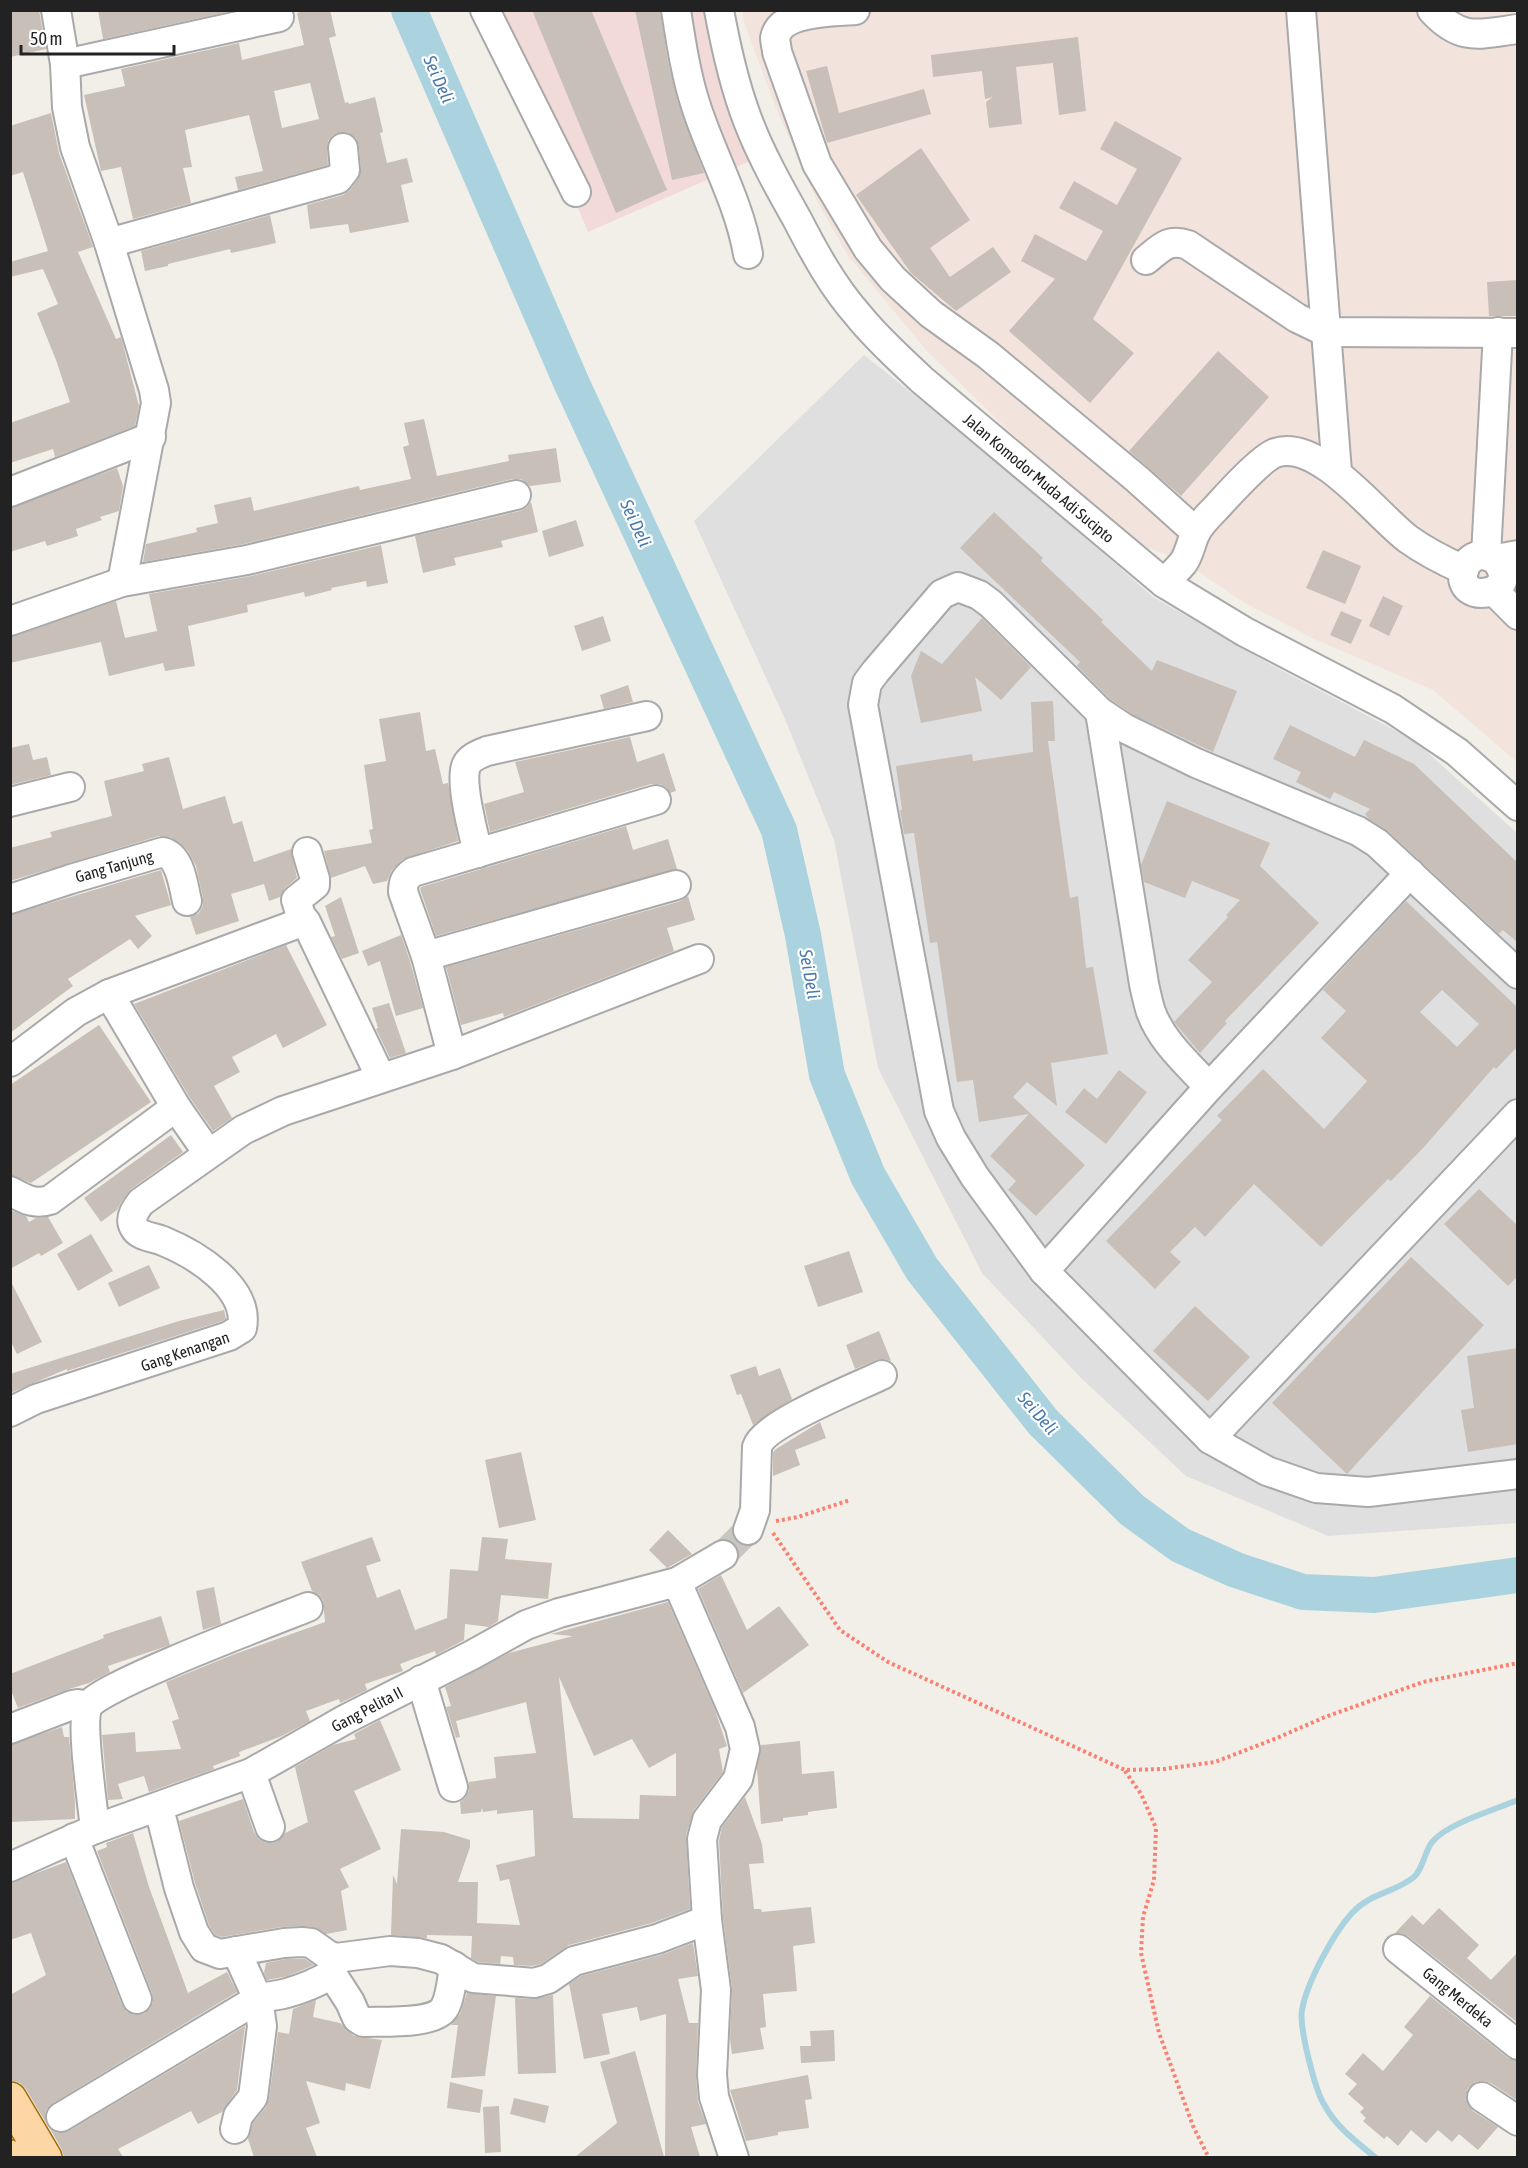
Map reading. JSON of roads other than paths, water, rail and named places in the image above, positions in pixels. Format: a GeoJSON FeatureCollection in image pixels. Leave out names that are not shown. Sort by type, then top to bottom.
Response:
{"type":"FeatureCollection","features":[{"type":"Feature","properties":{"kind":"main road"},"geometry":{"type":"LineString","coordinates":[[10,2098],[45,2157]]}},
{"type":"Feature","properties":{"kind":"street"},"geometry":{"type":"LineString","coordinates":[[56,10],[65,64],[67,107],[75,147],[110,243],[154,390],[156,412],[122,582]]}},
{"type":"Feature","properties":{"kind":"street"},"geometry":{"type":"LineString","coordinates":[[485,10],[576,192]]}},
{"type":"Feature","properties":{"kind":"street"},"geometry":{"type":"LineString","coordinates":[[676,10],[696,105],[745,233],[748,254]]}},
{"type":"Feature","properties":{"kind":"street","name":"Jalan Komodor Muda Adi Sucipto"},"geometry":{"type":"LineString","coordinates":[[719,10],[732,72],[748,121],[766,162],[809,243],[832,281],[857,315],[922,380],[1164,583],[1245,632],[1393,709],[1457,752],[1518,806]]}},
{"type":"Feature","properties":{"kind":"street"},"geometry":{"type":"LineString","coordinates":[[855,10],[802,16],[789,20],[775,38],[777,52],[817,165],[868,249],[893,279],[931,314],[988,355],[1137,479],[1196,532]]}},
{"type":"Feature","properties":{"kind":"street"},"geometry":{"type":"LineString","coordinates":[[1301,10],[1337,472]]}},
{"type":"Feature","properties":{"kind":"street"},"geometry":{"type":"LineString","coordinates":[[1432,10],[1442,21],[1457,31],[1470,35],[1518,29]]}},
{"type":"Feature","properties":{"kind":"street"},"geometry":{"type":"LineString","coordinates":[[65,64],[279,17]]}},
{"type":"Feature","properties":{"kind":"street"},"geometry":{"type":"LineString","coordinates":[[110,243],[338,179],[345,170],[343,148]]}},
{"type":"Feature","properties":{"kind":"street"},"geometry":{"type":"LineString","coordinates":[[1146,260],[1174,241],[1188,244],[1297,318],[1326,332],[1508,333],[1490,560]]}},
{"type":"Feature","properties":{"kind":"street"},"geometry":{"type":"LineString","coordinates":[[10,492],[151,436]]}},
{"type":"Feature","properties":{"kind":"street"},"geometry":{"type":"LineString","coordinates":[[1164,583],[1184,562],[1196,532],[1214,509],[1263,461],[1276,453],[1290,452],[1305,456],[1337,472],[1385,520],[1428,552],[1490,560],[1501,565],[1503,575],[1494,591],[1518,615]]}},
{"type":"Feature","properties":{"kind":"street"},"geometry":{"type":"LineString","coordinates":[[10,621],[122,582],[247,560],[516,495]]}},
{"type":"Feature","properties":{"kind":"street"},"geometry":{"type":"LineString","coordinates":[[1518,974],[1377,843],[1358,831],[1196,763],[1124,728],[1100,712],[991,604],[979,595],[958,587],[942,594],[867,683],[863,705],[939,1111],[951,1138],[975,1177],[1044,1271],[1210,1439],[1267,1471],[1316,1488],[1368,1492],[1518,1474]]}},
{"type":"Feature","properties":{"kind":"street"},"geometry":{"type":"LineString","coordinates":[[1100,712],[1144,984],[1151,1012],[1161,1032],[1177,1053],[1209,1087]]}},
{"type":"Feature","properties":{"kind":"street"},"geometry":{"type":"LineString","coordinates":[[478,853],[465,786],[464,771],[470,760],[487,751],[646,716]]}},
{"type":"Feature","properties":{"kind":"street"},"geometry":{"type":"LineString","coordinates":[[10,802],[70,787]]}},
{"type":"Feature","properties":{"kind":"street"},"geometry":{"type":"LineString","coordinates":[[452,1055],[426,956],[403,892],[405,880],[413,872],[656,800]]}},
{"type":"Feature","properties":{"kind":"street","name":"Gang Tanjung"},"geometry":{"type":"LineString","coordinates":[[10,899],[163,852],[171,855],[176,861],[187,901]]}},
{"type":"Feature","properties":{"kind":"street"},"geometry":{"type":"LineString","coordinates":[[307,852],[315,885],[296,900],[301,916],[306,922],[381,1078]]}},
{"type":"Feature","properties":{"kind":"street"},"geometry":{"type":"LineString","coordinates":[[1044,1271],[1209,1087],[1410,873]]}},
{"type":"Feature","properties":{"kind":"street"},"geometry":{"type":"LineString","coordinates":[[426,956],[676,885]]}},
{"type":"Feature","properties":{"kind":"street"},"geometry":{"type":"LineString","coordinates":[[10,1062],[76,1012],[109,994],[294,925]]}},
{"type":"Feature","properties":{"kind":"street"},"geometry":{"type":"LineString","coordinates":[[109,994],[203,1149],[267,1118],[452,1055],[699,959]]}},
{"type":"Feature","properties":{"kind":"street"},"geometry":{"type":"LineString","coordinates":[[10,1191],[30,1202],[41,1203],[50,1200],[176,1107]]}},
{"type":"Feature","properties":{"kind":"street"},"geometry":{"type":"LineString","coordinates":[[1210,1439],[1518,1114]]}},
{"type":"Feature","properties":{"kind":"street","name":"Gang Kenangan"},"geometry":{"type":"LineString","coordinates":[[10,1412],[36,1399],[229,1336],[242,1328],[244,1320],[239,1300],[227,1283],[211,1268],[188,1253],[163,1240],[142,1234],[134,1227],[132,1221],[141,1202],[203,1149]]}},
{"type":"Feature","properties":{"kind":"street"},"geometry":{"type":"LineString","coordinates":[[755,1525],[758,1444],[766,1434],[795,1416],[882,1375]]}},
{"type":"Feature","properties":{"kind":"street","name":"Gang Pelita II"},"geometry":{"type":"LineString","coordinates":[[10,1867],[84,1834],[251,1773],[346,1719],[526,1625],[559,1613],[677,1582],[723,1555]]}},
{"type":"Feature","properties":{"kind":"street"},"geometry":{"type":"LineString","coordinates":[[677,1582],[740,1727],[745,1749],[738,1779],[707,1820],[702,1839],[706,1920],[716,1990],[713,2086],[734,2157]]}},
{"type":"Feature","properties":{"kind":"street"},"geometry":{"type":"LineString","coordinates":[[137,2000],[84,1834],[87,1707],[99,1695],[208,1646],[308,1606]]}},
{"type":"Feature","properties":{"kind":"street"},"geometry":{"type":"LineString","coordinates":[[421,1680],[453,1787]]}},
{"type":"Feature","properties":{"kind":"street"},"geometry":{"type":"LineString","coordinates":[[10,1729],[72,1705],[87,1707]]}},
{"type":"Feature","properties":{"kind":"street"},"geometry":{"type":"LineString","coordinates":[[251,1773],[270,1827]]}},
{"type":"Feature","properties":{"kind":"street"},"geometry":{"type":"LineString","coordinates":[[159,1808],[179,1888],[198,1940],[212,1952],[220,1954],[284,1943],[311,1943],[332,1966],[357,2018],[361,2021],[423,2019],[436,2015],[446,2005],[454,1966]]}},
{"type":"Feature","properties":{"kind":"street"},"geometry":{"type":"LineString","coordinates":[[61,2117],[258,1999],[301,1989],[332,1966],[390,1951],[418,1953],[441,1959],[473,1978],[534,1983],[548,1979],[574,1961],[657,1939],[706,1920]]}},
{"type":"Feature","properties":{"kind":"street","name":"Gang Merdeka"},"geometry":{"type":"LineString","coordinates":[[1398,1949],[1518,2044]]}},
{"type":"Feature","properties":{"kind":"street"},"geometry":{"type":"LineString","coordinates":[[235,2129],[238,2116],[253,2097],[262,2026],[258,1999],[236,1951]]}},
{"type":"Feature","properties":{"kind":"street"},"geometry":{"type":"LineString","coordinates":[[1482,2097],[1518,2121]]}},
{"type":"Feature","properties":{"kind":"waterway","name":"Sei Deli"},"geometry":{"type":"LineString","coordinates":[[409,10],[572,384],[779,830],[803,935],[827,1075],[868,1176],[922,1269],[1043,1422],[1132,1510],[1180,1545],[1236,1570],[1303,1592],[1374,1595],[1518,1575]]}},
{"type":"Feature","properties":{"kind":"waterway"},"geometry":{"type":"LineString","coordinates":[[1376,2158],[1341,2128],[1321,2098],[1303,2030],[1302,2010],[1309,1986],[1337,1933],[1359,1906],[1414,1877],[1430,1845],[1440,1834],[1518,1800]]}},
{"type":"Feature","properties":{"kind":"tunnel"},"geometry":{"type":"LineString","coordinates":[[723,1555],[748,1530]]}}]}
